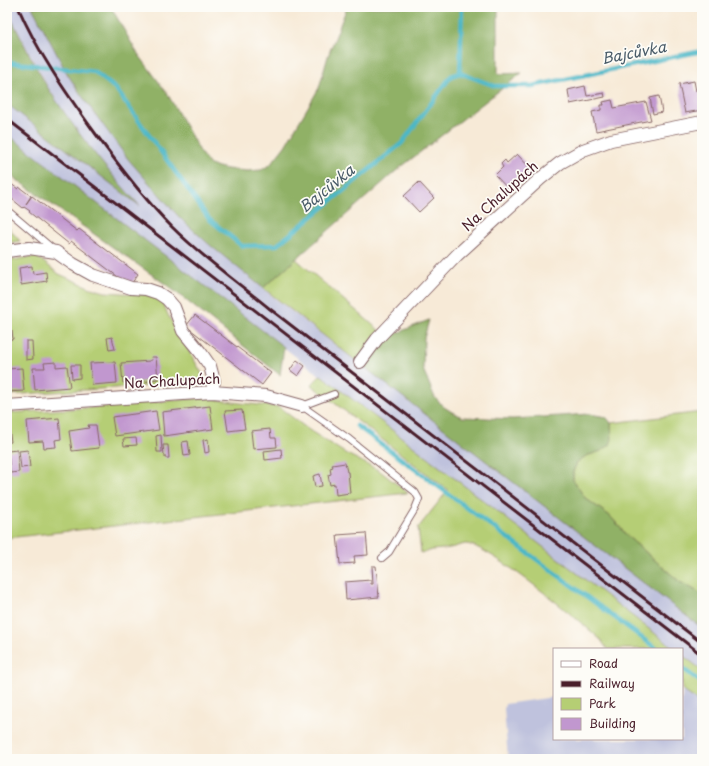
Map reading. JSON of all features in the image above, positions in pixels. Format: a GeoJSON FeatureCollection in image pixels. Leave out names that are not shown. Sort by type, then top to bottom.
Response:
{"type":"FeatureCollection","features":[{"type":"Feature","properties":{"kind":"street","name":"Na Chalupách"},"geometry":{"type":"LineString","coordinates":[[360,362],[377,339],[457,255],[540,179],[560,164],[583,150],[611,140],[702,122]]}},
{"type":"Feature","properties":{"kind":"street"},"geometry":{"type":"LineString","coordinates":[[7,251],[29,248],[56,252],[73,264],[93,275],[131,288],[146,289],[158,292],[174,307],[183,331],[210,366],[214,381],[212,392]]}},
{"type":"Feature","properties":{"kind":"street","name":"Na Chalupách"},"geometry":{"type":"LineString","coordinates":[[7,406],[212,392],[266,396],[302,406]]}},
{"type":"Feature","properties":{"kind":"lane"},"geometry":{"type":"LineString","coordinates":[[7,210],[56,252]]}},
{"type":"Feature","properties":{"kind":"lane"},"geometry":{"type":"LineString","coordinates":[[302,406],[334,394]]}},
{"type":"Feature","properties":{"kind":"lane"},"geometry":{"type":"LineString","coordinates":[[302,406],[355,444],[415,492],[419,499],[415,509],[390,552],[382,558]]}},
{"type":"Feature","properties":{"kind":"shaded area"},"geometry":{"type":"Polygon","coordinates":[[[7,7],[32,7],[68,75],[84,99],[128,159],[180,218],[211,246],[277,300],[702,628],[702,670],[683,656],[683,648],[674,648],[7,134],[7,104],[137,204],[110,173],[64,113],[48,87],[7,10],[7,7]]]}},
{"type":"Feature","properties":{"kind":"shaded area"},"geometry":{"type":"Polygon","coordinates":[[[683,691],[702,704],[702,759],[508,759],[504,709],[505,704],[553,697],[553,740],[683,740],[683,691]]]}},
{"type":"Feature","properties":{"kind":"green space"},"geometry":{"type":"Polygon","coordinates":[[[32,7],[111,7],[136,51],[167,93],[202,155],[210,165],[227,169],[247,171],[261,170],[270,165],[285,146],[319,88],[328,56],[347,7],[498,7],[498,74],[522,73],[396,171],[263,288],[211,246],[180,218],[128,159],[68,75],[32,7]]]}},
{"type":"Feature","properties":{"kind":"green space"},"geometry":{"type":"Polygon","coordinates":[[[7,10],[37,69],[58,104],[103,164],[140,206],[7,104],[7,10]]]}},
{"type":"Feature","properties":{"kind":"green space"},"geometry":{"type":"Polygon","coordinates":[[[7,134],[284,347],[280,375],[168,286],[7,173],[7,134]]]}},
{"type":"Feature","properties":{"kind":"green space"},"geometry":{"type":"Polygon","coordinates":[[[7,226],[20,241],[7,243],[7,226]]]}},
{"type":"Feature","properties":{"kind":"green space"},"geometry":{"type":"Polygon","coordinates":[[[36,256],[59,274],[91,288],[105,292],[153,295],[162,301],[169,317],[207,382],[7,395],[7,261],[36,256]]]}},
{"type":"Feature","properties":{"kind":"green space"},"geometry":{"type":"Polygon","coordinates":[[[296,259],[387,337],[364,367],[263,288],[296,259]]]}},
{"type":"Feature","properties":{"kind":"green space"},"geometry":{"type":"Polygon","coordinates":[[[429,320],[424,338],[423,369],[435,398],[444,407],[452,412],[462,417],[513,419],[590,414],[606,417],[611,423],[612,439],[610,445],[601,451],[586,456],[577,462],[573,472],[573,480],[585,498],[610,516],[627,536],[680,582],[702,594],[702,628],[364,367],[387,337],[429,320]]]}},
{"type":"Feature","properties":{"kind":"green space"},"geometry":{"type":"Polygon","coordinates":[[[321,375],[674,648],[606,648],[601,640],[534,585],[493,556],[476,547],[465,544],[421,553],[418,528],[448,490],[311,385],[321,375]]]}},
{"type":"Feature","properties":{"kind":"green space"},"geometry":{"type":"Polygon","coordinates":[[[205,398],[279,407],[309,430],[345,453],[380,471],[408,493],[7,538],[7,413],[205,398]]]}},
{"type":"Feature","properties":{"kind":"green space"},"geometry":{"type":"Polygon","coordinates":[[[702,412],[702,594],[680,582],[627,536],[610,516],[585,498],[573,480],[573,472],[577,462],[586,456],[601,451],[611,439],[611,423],[702,412]]]}},
{"type":"Feature","properties":{"kind":"green space"},"geometry":{"type":"Polygon","coordinates":[[[683,656],[702,670],[702,704],[683,691],[683,656]]]}},
{"type":"Feature","properties":{"kind":"building"},"geometry":{"type":"Polygon","coordinates":[[[694,81],[696,91],[702,90],[702,110],[685,113],[679,84],[694,81]]]}},
{"type":"Feature","properties":{"kind":"building"},"geometry":{"type":"Polygon","coordinates":[[[585,86],[587,96],[604,93],[605,97],[570,104],[568,90],[585,86]]]}},
{"type":"Feature","properties":{"kind":"building"},"geometry":{"type":"Polygon","coordinates":[[[659,96],[662,112],[653,114],[650,98],[659,96]]]}},
{"type":"Feature","properties":{"kind":"building"},"geometry":{"type":"Polygon","coordinates":[[[612,100],[614,108],[646,102],[651,120],[596,131],[592,112],[601,110],[601,105],[604,105],[603,102],[612,100]]]}},
{"type":"Feature","properties":{"kind":"building"},"geometry":{"type":"Polygon","coordinates":[[[517,154],[531,169],[509,190],[495,175],[503,167],[501,164],[505,160],[507,163],[517,154]]]}},
{"type":"Feature","properties":{"kind":"building"},"geometry":{"type":"Polygon","coordinates":[[[7,181],[18,189],[19,187],[31,196],[26,204],[32,196],[77,231],[79,229],[138,274],[130,286],[71,241],[69,244],[29,212],[30,211],[24,207],[23,208],[12,199],[10,202],[7,200],[7,181]]]}},
{"type":"Feature","properties":{"kind":"building"},"geometry":{"type":"Polygon","coordinates":[[[419,182],[434,198],[419,212],[404,196],[419,182]]]}},
{"type":"Feature","properties":{"kind":"building"},"geometry":{"type":"Polygon","coordinates":[[[32,266],[33,274],[46,272],[47,281],[21,285],[19,268],[32,266]]]}},
{"type":"Feature","properties":{"kind":"building"},"geometry":{"type":"Polygon","coordinates":[[[195,315],[271,373],[262,385],[186,326],[195,315]]]}},
{"type":"Feature","properties":{"kind":"building"},"geometry":{"type":"Polygon","coordinates":[[[12,331],[13,339],[7,340],[7,332],[12,331]]]}},
{"type":"Feature","properties":{"kind":"building"},"geometry":{"type":"Polygon","coordinates":[[[112,337],[115,349],[109,350],[107,338],[112,337]]]}},
{"type":"Feature","properties":{"kind":"building"},"geometry":{"type":"Polygon","coordinates":[[[26,341],[32,341],[33,359],[26,360],[26,341]]]}},
{"type":"Feature","properties":{"kind":"building"},"geometry":{"type":"Polygon","coordinates":[[[151,357],[156,357],[158,379],[123,383],[121,363],[150,361],[152,360],[151,357]]]}},
{"type":"Feature","properties":{"kind":"building"},"geometry":{"type":"Polygon","coordinates":[[[297,360],[305,366],[298,376],[290,370],[297,360]]]}},
{"type":"Feature","properties":{"kind":"building"},"geometry":{"type":"Polygon","coordinates":[[[56,362],[56,367],[67,366],[70,387],[35,390],[33,368],[45,368],[44,363],[56,362]]]}},
{"type":"Feature","properties":{"kind":"building"},"geometry":{"type":"Polygon","coordinates":[[[115,362],[117,383],[92,385],[90,363],[115,362]]]}},
{"type":"Feature","properties":{"kind":"building"},"geometry":{"type":"Polygon","coordinates":[[[71,365],[80,365],[80,378],[72,379],[71,365]]]}},
{"type":"Feature","properties":{"kind":"building"},"geometry":{"type":"Polygon","coordinates":[[[22,368],[24,391],[7,392],[7,369],[22,368]]]}},
{"type":"Feature","properties":{"kind":"building"},"geometry":{"type":"Polygon","coordinates":[[[210,406],[213,429],[164,436],[162,412],[210,406]]]}},
{"type":"Feature","properties":{"kind":"building"},"geometry":{"type":"Polygon","coordinates":[[[242,410],[245,429],[228,431],[225,411],[242,410]]]}},
{"type":"Feature","properties":{"kind":"building"},"geometry":{"type":"Polygon","coordinates":[[[156,411],[159,430],[115,436],[112,417],[156,411]]]}},
{"type":"Feature","properties":{"kind":"building"},"geometry":{"type":"Polygon","coordinates":[[[59,418],[61,439],[55,440],[56,447],[44,448],[43,441],[29,442],[27,421],[59,418]]]}},
{"type":"Feature","properties":{"kind":"building"},"geometry":{"type":"Polygon","coordinates":[[[8,422],[11,442],[7,443],[7,423],[8,422]]]}},
{"type":"Feature","properties":{"kind":"building"},"geometry":{"type":"Polygon","coordinates":[[[88,425],[96,425],[99,448],[72,451],[69,431],[89,428],[88,425]]]}},
{"type":"Feature","properties":{"kind":"building"},"geometry":{"type":"Polygon","coordinates":[[[270,429],[271,438],[276,438],[277,447],[253,449],[251,431],[270,429]]]}},
{"type":"Feature","properties":{"kind":"building"},"geometry":{"type":"Polygon","coordinates":[[[161,435],[162,452],[157,452],[156,436],[161,435]]]}},
{"type":"Feature","properties":{"kind":"building"},"geometry":{"type":"Polygon","coordinates":[[[136,438],[137,445],[124,446],[123,439],[136,438]]]}},
{"type":"Feature","properties":{"kind":"building"},"geometry":{"type":"Polygon","coordinates":[[[208,439],[209,452],[205,453],[203,440],[208,439]]]}},
{"type":"Feature","properties":{"kind":"building"},"geometry":{"type":"Polygon","coordinates":[[[188,441],[190,455],[184,456],[182,442],[188,441]]]}},
{"type":"Feature","properties":{"kind":"building"},"geometry":{"type":"Polygon","coordinates":[[[163,445],[168,445],[169,458],[165,458],[163,445]]]}},
{"type":"Feature","properties":{"kind":"building"},"geometry":{"type":"Polygon","coordinates":[[[281,449],[282,458],[265,460],[264,451],[281,449]]]}},
{"type":"Feature","properties":{"kind":"building"},"geometry":{"type":"Polygon","coordinates":[[[17,450],[19,472],[10,473],[8,451],[17,450]]]}},
{"type":"Feature","properties":{"kind":"building"},"geometry":{"type":"Polygon","coordinates":[[[28,450],[30,467],[21,468],[19,451],[28,450]]]}},
{"type":"Feature","properties":{"kind":"building"},"geometry":{"type":"Polygon","coordinates":[[[345,463],[348,472],[350,493],[336,495],[335,484],[330,485],[328,475],[331,474],[330,468],[333,467],[332,465],[345,463]]]}},
{"type":"Feature","properties":{"kind":"building"},"geometry":{"type":"Polygon","coordinates":[[[320,474],[322,486],[315,487],[313,476],[320,474]]]}},
{"type":"Feature","properties":{"kind":"building"},"geometry":{"type":"Polygon","coordinates":[[[366,533],[368,555],[354,556],[355,563],[340,564],[337,535],[366,533]]]}},
{"type":"Feature","properties":{"kind":"building"},"geometry":{"type":"Polygon","coordinates":[[[372,566],[376,566],[379,597],[346,600],[345,582],[371,580],[371,584],[373,584],[372,566]]]}},
{"type":"Feature","properties":{"kind":"waterway"},"geometry":{"type":"LineString","coordinates":[[460,73],[462,7]]}},
{"type":"Feature","properties":{"kind":"waterway","name":"Bajcůvka"},"geometry":{"type":"LineString","coordinates":[[7,62],[95,72],[116,89],[209,219],[242,246],[277,245],[402,143],[451,76],[460,73],[495,86],[532,86],[702,51]]}},
{"type":"Feature","properties":{"kind":"waterway"},"geometry":{"type":"LineString","coordinates":[[357,426],[656,648]]}},
{"type":"Feature","properties":{"kind":"waterway"},"geometry":{"type":"LineString","coordinates":[[683,669],[702,683]]}},
{"type":"Feature","properties":{"kind":"railway"},"geometry":{"type":"LineString","coordinates":[[18,7],[44,57],[84,118],[113,158],[142,194],[183,238],[270,309],[702,643]]}},
{"type":"Feature","properties":{"kind":"railway"},"geometry":{"type":"LineString","coordinates":[[7,119],[702,655]]}}]}
